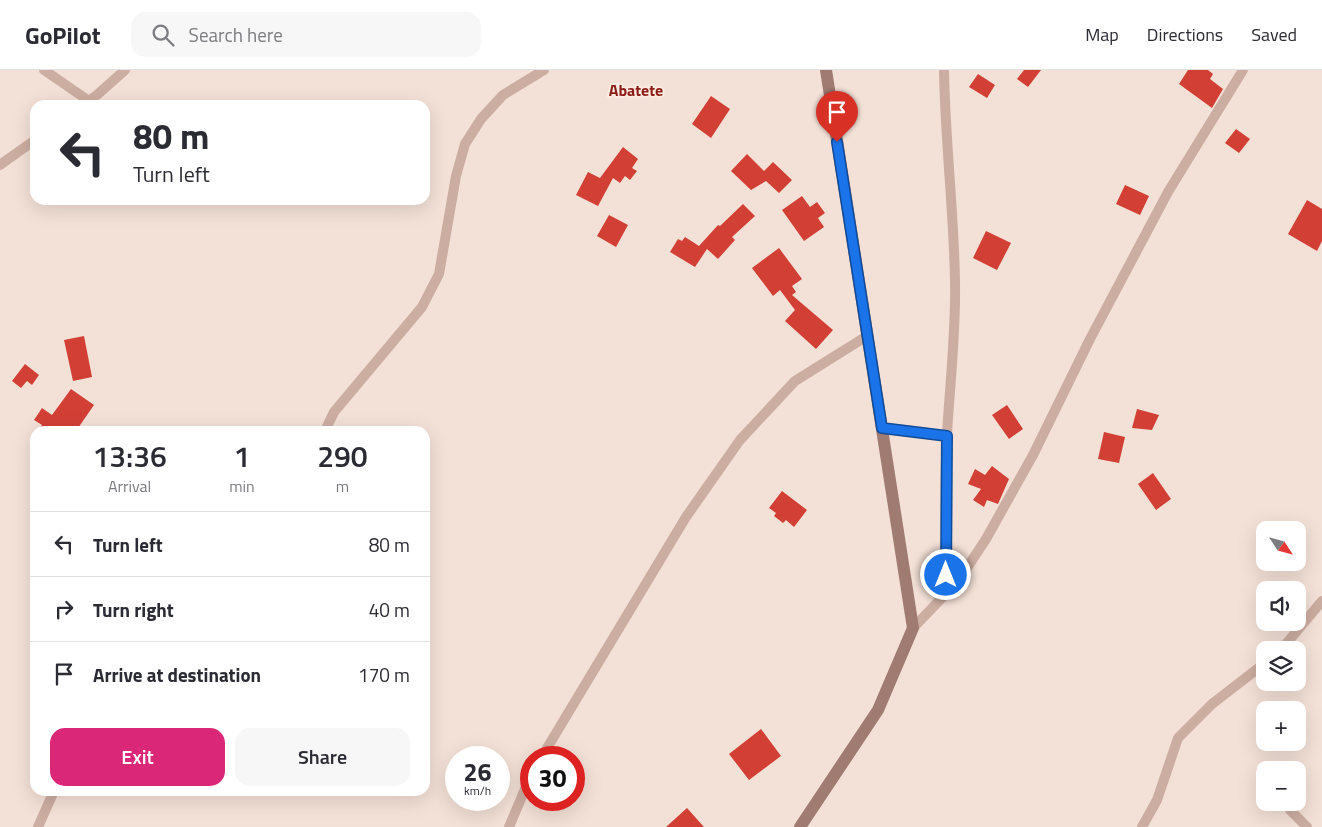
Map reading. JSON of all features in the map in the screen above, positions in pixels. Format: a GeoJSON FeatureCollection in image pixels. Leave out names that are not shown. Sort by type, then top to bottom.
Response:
{"type":"FeatureCollection","features":[{"type":"Feature","properties":{"kind":"main road"},"geometry":{"type":"LineString","coordinates":[[800,827],[878,710],[913,628],[826,70]]}},
{"type":"Feature","properties":{"kind":"street"},"geometry":{"type":"LineString","coordinates":[[44,70],[82,100]]}},
{"type":"Feature","properties":{"kind":"street"},"geometry":{"type":"LineString","coordinates":[[90,100],[125,70]]}},
{"type":"Feature","properties":{"kind":"street"},"geometry":{"type":"LineString","coordinates":[[327,426],[334,412],[422,307],[439,274],[456,176],[465,144],[481,119],[503,95],[544,70]]}},
{"type":"Feature","properties":{"kind":"street"},"geometry":{"type":"LineString","coordinates":[[944,70],[944,108],[953,200],[955,284],[953,356],[947,436],[946,593]]}},
{"type":"Feature","properties":{"kind":"street"},"geometry":{"type":"LineString","coordinates":[[913,628],[959,580],[986,540],[1033,455],[1090,339],[1168,192],[1243,70]]}},
{"type":"Feature","properties":{"kind":"street"},"geometry":{"type":"LineString","coordinates":[[0,165],[30,144]]}},
{"type":"Feature","properties":{"kind":"street"},"geometry":{"type":"LineString","coordinates":[[548,746],[686,517],[740,440],[795,381],[867,336]]}},
{"type":"Feature","properties":{"kind":"street"},"geometry":{"type":"LineString","coordinates":[[882,428],[947,436]]}},
{"type":"Feature","properties":{"kind":"street"},"geometry":{"type":"LineString","coordinates":[[1289,641],[1322,601]]}},
{"type":"Feature","properties":{"kind":"street"},"geometry":{"type":"LineString","coordinates":[[1142,827],[1157,800],[1178,738],[1212,704],[1256,670]]}},
{"type":"Feature","properties":{"kind":"street"},"geometry":{"type":"LineString","coordinates":[[38,827],[52,796]]}},
{"type":"Feature","properties":{"kind":"street"},"geometry":{"type":"LineString","coordinates":[[509,827],[520,801]]}},
{"type":"Feature","properties":{"kind":"street"},"geometry":{"type":"LineString","coordinates":[[1291,811],[1306,827]]}},
{"type":"Feature","properties":{"kind":"building"},"geometry":{"type":"Polygon","coordinates":[[[1024,70],[1041,70],[1028,87],[1017,79],[1024,70]]]}},
{"type":"Feature","properties":{"kind":"building"},"geometry":{"type":"Polygon","coordinates":[[[1188,70],[1208,70],[1213,74],[1210,79],[1223,89],[1212,108],[1179,84],[1188,70]]]}},
{"type":"Feature","properties":{"kind":"building"},"geometry":{"type":"Polygon","coordinates":[[[978,74],[995,85],[987,98],[969,87],[978,74]]]}},
{"type":"Feature","properties":{"kind":"building"},"geometry":{"type":"Polygon","coordinates":[[[711,96],[730,109],[711,138],[692,124],[711,96]]]}},
{"type":"Feature","properties":{"kind":"building"},"geometry":{"type":"Polygon","coordinates":[[[1236,129],[1250,139],[1239,153],[1225,143],[1236,129]]]}},
{"type":"Feature","properties":{"kind":"building"},"geometry":{"type":"Polygon","coordinates":[[[623,147],[638,159],[632,168],[637,171],[630,180],[625,176],[620,183],[613,178],[598,206],[576,195],[588,172],[600,178],[623,147]]]}},
{"type":"Feature","properties":{"kind":"building"},"geometry":{"type":"Polygon","coordinates":[[[747,154],[764,171],[773,162],[792,180],[779,193],[766,181],[751,190],[731,171],[747,154]]]}},
{"type":"Feature","properties":{"kind":"building"},"geometry":{"type":"Polygon","coordinates":[[[1125,185],[1149,196],[1140,215],[1116,204],[1125,185]]]}},
{"type":"Feature","properties":{"kind":"building"},"geometry":{"type":"Polygon","coordinates":[[[802,196],[810,207],[817,202],[825,213],[818,218],[824,227],[804,241],[782,210],[802,196]]]}},
{"type":"Feature","properties":{"kind":"building"},"geometry":{"type":"Polygon","coordinates":[[[1307,200],[1322,209],[1322,241],[1317,251],[1288,234],[1307,200]]]}},
{"type":"Feature","properties":{"kind":"building"},"geometry":{"type":"Polygon","coordinates":[[[743,204],[755,216],[732,237],[735,240],[718,259],[707,249],[695,267],[670,252],[678,239],[682,241],[685,237],[699,246],[718,225],[720,226],[743,204]]]}},
{"type":"Feature","properties":{"kind":"building"},"geometry":{"type":"Polygon","coordinates":[[[609,215],[628,225],[616,247],[597,236],[609,215]]]}},
{"type":"Feature","properties":{"kind":"building"},"geometry":{"type":"Polygon","coordinates":[[[986,231],[1011,243],[997,270],[973,258],[986,231]]]}},
{"type":"Feature","properties":{"kind":"building"},"geometry":{"type":"Polygon","coordinates":[[[779,248],[802,279],[792,286],[796,292],[792,295],[833,330],[816,349],[785,321],[795,310],[780,290],[773,296],[752,268],[779,248]]]}},
{"type":"Feature","properties":{"kind":"building"},"geometry":{"type":"Polygon","coordinates":[[[84,336],[92,377],[73,381],[64,340],[84,336]]]}},
{"type":"Feature","properties":{"kind":"building"},"geometry":{"type":"Polygon","coordinates":[[[25,364],[39,375],[32,385],[27,381],[21,388],[12,381],[25,364]]]}},
{"type":"Feature","properties":{"kind":"building"},"geometry":{"type":"Polygon","coordinates":[[[71,389],[94,405],[79,426],[41,426],[34,420],[42,408],[52,415],[71,389]]]}},
{"type":"Feature","properties":{"kind":"building"},"geometry":{"type":"Polygon","coordinates":[[[1007,405],[1023,429],[1009,439],[992,415],[1007,405]]]}},
{"type":"Feature","properties":{"kind":"building"},"geometry":{"type":"Polygon","coordinates":[[[1137,409],[1159,415],[1152,430],[1132,428],[1137,409]]]}},
{"type":"Feature","properties":{"kind":"building"},"geometry":{"type":"Polygon","coordinates":[[[1104,432],[1125,437],[1119,463],[1098,459],[1104,432]]]}},
{"type":"Feature","properties":{"kind":"building"},"geometry":{"type":"Polygon","coordinates":[[[992,466],[1009,479],[998,504],[987,500],[984,507],[973,500],[981,489],[968,484],[975,469],[985,475],[992,466]]]}},
{"type":"Feature","properties":{"kind":"building"},"geometry":{"type":"Polygon","coordinates":[[[1153,473],[1171,499],[1156,510],[1138,484],[1153,473]]]}},
{"type":"Feature","properties":{"kind":"building"},"geometry":{"type":"Polygon","coordinates":[[[782,491],[807,510],[794,527],[786,520],[783,523],[774,516],[776,513],[769,508],[782,491]]]}},
{"type":"Feature","properties":{"kind":"building"},"geometry":{"type":"Polygon","coordinates":[[[761,729],[781,756],[749,780],[729,754],[761,729]]]}},
{"type":"Feature","properties":{"kind":"building"},"geometry":{"type":"Polygon","coordinates":[[[687,808],[704,827],[666,827],[687,808]]]}},
{"type":"Feature","properties":{"kind":"district","name":"Abatete"},"geometry":{"type":"Point","coordinates":[636,90]}},
{"type":"Feature","properties":{"kind":"route"},"geometry":{"type":"LineString","coordinates":[[837,142],[882,428],[947,436],[946,575]]}}]}
